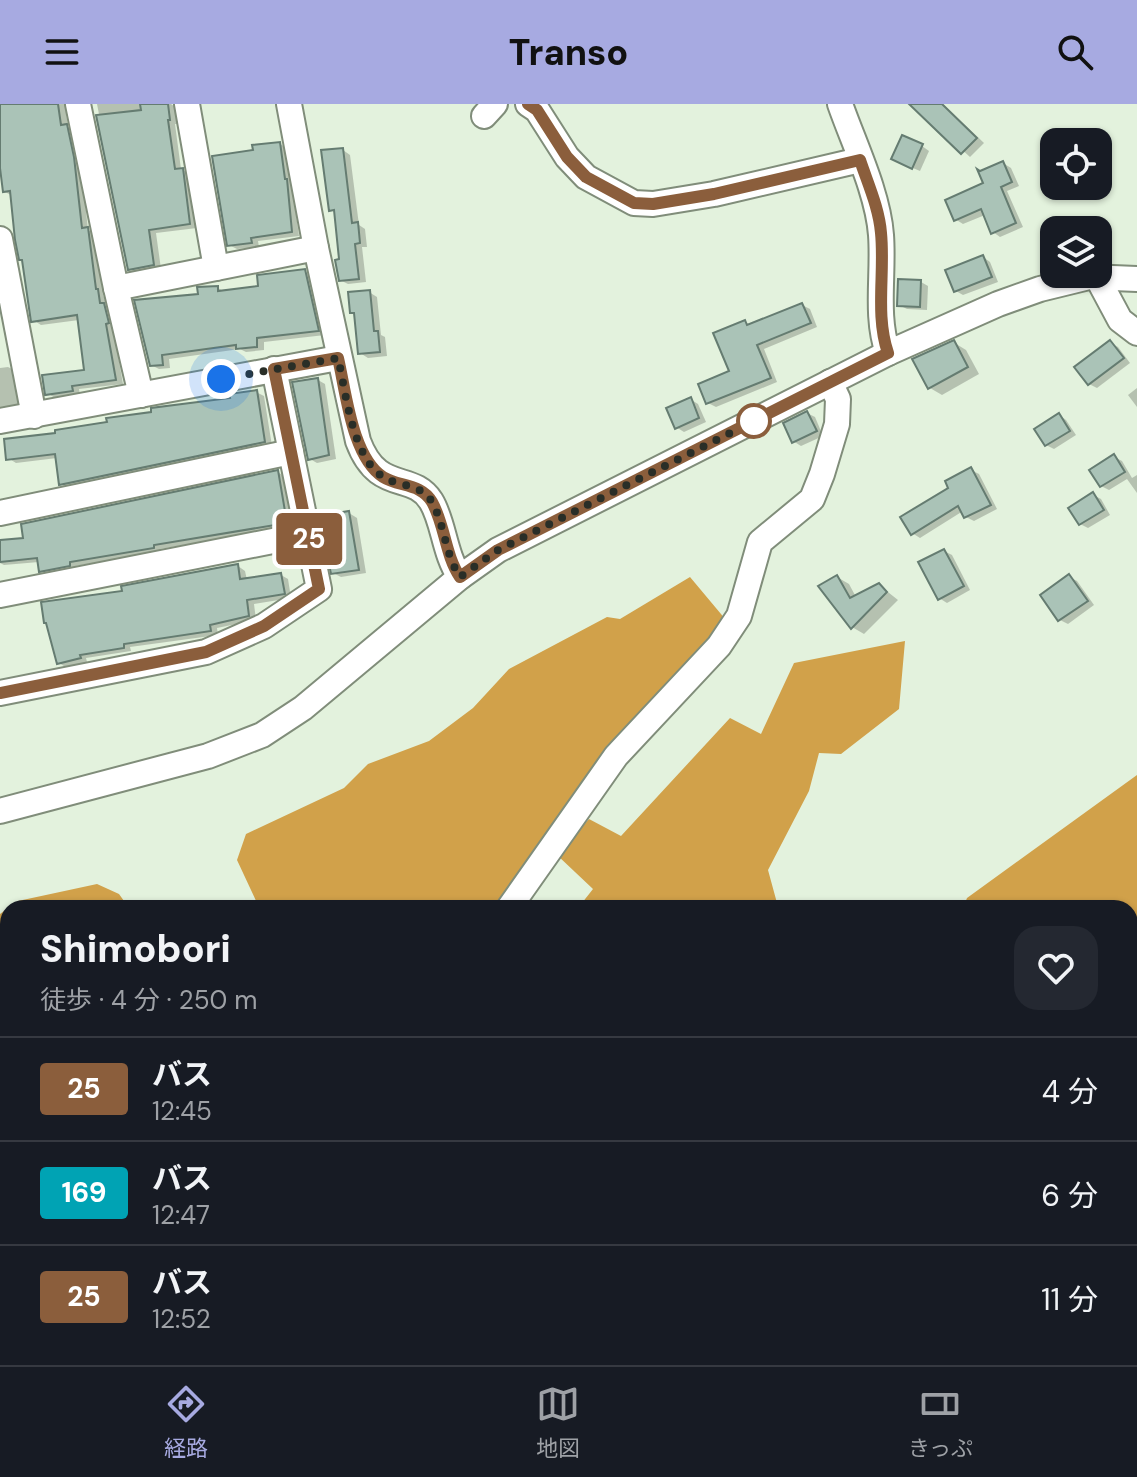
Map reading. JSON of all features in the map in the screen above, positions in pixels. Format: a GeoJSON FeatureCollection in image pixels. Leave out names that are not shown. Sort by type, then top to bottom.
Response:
{"type":"FeatureCollection","features":[{"type":"Feature","properties":{"kind":"street"},"geometry":{"type":"LineString","coordinates":[[78,104],[141,395]]}},
{"type":"Feature","properties":{"kind":"street"},"geometry":{"type":"LineString","coordinates":[[187,104],[216,268]]}},
{"type":"Feature","properties":{"kind":"street"},"geometry":{"type":"LineString","coordinates":[[289,104],[338,358],[358,441],[365,460],[384,478],[415,487],[431,500],[453,566],[460,577]]}},
{"type":"Feature","properties":{"kind":"street"},"geometry":{"type":"LineString","coordinates":[[528,104],[537,110],[567,157],[586,177],[634,203],[653,204],[714,194],[860,160]]}},
{"type":"Feature","properties":{"kind":"street"},"geometry":{"type":"LineString","coordinates":[[840,104],[877,208],[881,234],[882,336],[888,353]]}},
{"type":"Feature","properties":{"kind":"street"},"geometry":{"type":"LineString","coordinates":[[0,239],[34,416]]}},
{"type":"Feature","properties":{"kind":"street"},"geometry":{"type":"LineString","coordinates":[[116,288],[316,248]]}},
{"type":"Feature","properties":{"kind":"street"},"geometry":{"type":"LineString","coordinates":[[1112,278],[1137,279]]}},
{"type":"Feature","properties":{"kind":"street"},"geometry":{"type":"LineString","coordinates":[[0,811],[208,756],[262,735],[303,708],[460,577],[498,550],[888,353],[998,304],[1044,288]]}},
{"type":"Feature","properties":{"kind":"street"},"geometry":{"type":"LineString","coordinates":[[1103,288],[1120,320],[1137,333]]}},
{"type":"Feature","properties":{"kind":"street"},"geometry":{"type":"LineString","coordinates":[[0,421],[338,358]]}},
{"type":"Feature","properties":{"kind":"street"},"geometry":{"type":"LineString","coordinates":[[0,693],[206,652],[264,626],[319,589],[274,369]]}},
{"type":"Feature","properties":{"kind":"street"},"geometry":{"type":"LineString","coordinates":[[515,900],[616,756],[719,646],[739,616],[760,542],[812,499],[837,424],[838,399],[830,382]]}},
{"type":"Feature","properties":{"kind":"street"},"geometry":{"type":"LineString","coordinates":[[0,513],[291,452]]}},
{"type":"Feature","properties":{"kind":"street"},"geometry":{"type":"LineString","coordinates":[[0,595],[308,534]]}},
{"type":"Feature","properties":{"kind":"shaded area"},"geometry":{"type":"Polygon","coordinates":[[[690,577],[726,620],[506,900],[256,900],[237,860],[246,834],[344,788],[368,764],[429,741],[473,708],[509,669],[607,617],[620,619],[690,577]]]}},
{"type":"Feature","properties":{"kind":"shaded area"},"geometry":{"type":"Polygon","coordinates":[[[905,641],[899,709],[841,754],[819,753],[809,791],[768,870],[776,900],[584,900],[593,889],[557,855],[589,819],[621,836],[730,718],[761,734],[794,663],[905,641]]]}},
{"type":"Feature","properties":{"kind":"shaded area"},"geometry":{"type":"Polygon","coordinates":[[[1137,775],[1137,900],[967,898],[1137,775]]]}},
{"type":"Feature","properties":{"kind":"shaded area"},"geometry":{"type":"Polygon","coordinates":[[[97,884],[119,894],[123,900],[23,900],[97,884]]]}},
{"type":"Feature","properties":{"kind":"building"},"geometry":{"type":"Polygon","coordinates":[[[0,104],[58,104],[61,125],[67,124],[82,228],[88,227],[96,289],[100,303],[104,303],[109,323],[106,324],[116,380],[72,386],[73,391],[45,395],[42,375],[84,370],[77,315],[31,322],[22,260],[19,260],[15,240],[10,191],[3,192],[0,104]]]}},
{"type":"Feature","properties":{"kind":"building"},"geometry":{"type":"Polygon","coordinates":[[[140,104],[168,104],[175,169],[183,168],[190,224],[149,230],[154,265],[128,270],[96,115],[141,110],[140,104]]]}},
{"type":"Feature","properties":{"kind":"building"},"geometry":{"type":"Polygon","coordinates":[[[909,104],[942,104],[977,138],[961,154],[909,104]]]}},
{"type":"Feature","properties":{"kind":"building"},"geometry":{"type":"Polygon","coordinates":[[[902,135],[923,144],[912,169],[891,159],[902,135]]]}},
{"type":"Feature","properties":{"kind":"building"},"geometry":{"type":"Polygon","coordinates":[[[280,142],[292,232],[251,238],[252,243],[227,246],[212,156],[253,150],[252,145],[280,142]]]}},
{"type":"Feature","properties":{"kind":"building"},"geometry":{"type":"Polygon","coordinates":[[[343,148],[352,223],[358,222],[360,243],[355,244],[359,279],[339,281],[335,260],[339,259],[334,210],[329,211],[321,150],[343,148]]]}},
{"type":"Feature","properties":{"kind":"building"},"geometry":{"type":"Polygon","coordinates":[[[1003,161],[1012,182],[1001,187],[1016,223],[991,234],[981,209],[954,221],[945,200],[983,183],[977,169],[980,171],[1003,161]]]}},
{"type":"Feature","properties":{"kind":"building"},"geometry":{"type":"Polygon","coordinates":[[[983,255],[992,277],[954,292],[945,270],[983,255]]]}},
{"type":"Feature","properties":{"kind":"building"},"geometry":{"type":"Polygon","coordinates":[[[305,269],[319,331],[257,338],[257,347],[236,349],[236,345],[162,355],[163,365],[150,366],[134,300],[198,294],[197,287],[218,286],[218,291],[258,286],[257,275],[305,269]]]}},
{"type":"Feature","properties":{"kind":"building"},"geometry":{"type":"Polygon","coordinates":[[[898,279],[921,280],[920,307],[897,306],[898,279]]]}},
{"type":"Feature","properties":{"kind":"building"},"geometry":{"type":"Polygon","coordinates":[[[370,290],[374,331],[378,331],[380,352],[358,354],[354,313],[350,313],[348,292],[370,290]]]}},
{"type":"Feature","properties":{"kind":"building"},"geometry":{"type":"Polygon","coordinates":[[[802,303],[811,323],[757,345],[771,378],[706,404],[698,384],[729,371],[713,333],[745,320],[747,325],[802,303]]]}},
{"type":"Feature","properties":{"kind":"building"},"geometry":{"type":"Polygon","coordinates":[[[954,340],[968,367],[928,389],[912,359],[954,340]]]}},
{"type":"Feature","properties":{"kind":"building"},"geometry":{"type":"Polygon","coordinates":[[[1110,340],[1124,358],[1088,385],[1074,367],[1110,340]]]}},
{"type":"Feature","properties":{"kind":"building"},"geometry":{"type":"Polygon","coordinates":[[[318,378],[329,455],[308,460],[292,382],[318,378]]]}},
{"type":"Feature","properties":{"kind":"building"},"geometry":{"type":"Polygon","coordinates":[[[257,390],[265,442],[59,485],[55,454],[6,460],[4,439],[55,433],[55,430],[107,422],[106,418],[151,412],[151,408],[230,398],[229,394],[257,390]]]}},
{"type":"Feature","properties":{"kind":"building"},"geometry":{"type":"Polygon","coordinates":[[[691,397],[699,418],[675,429],[666,408],[691,397]]]}},
{"type":"Feature","properties":{"kind":"building"},"geometry":{"type":"Polygon","coordinates":[[[807,411],[817,431],[792,443],[783,423],[807,411]]]}},
{"type":"Feature","properties":{"kind":"building"},"geometry":{"type":"Polygon","coordinates":[[[1059,413],[1070,431],[1045,446],[1034,429],[1059,413]]]}},
{"type":"Feature","properties":{"kind":"building"},"geometry":{"type":"Polygon","coordinates":[[[1114,454],[1125,472],[1100,487],[1089,470],[1114,454]]]}},
{"type":"Feature","properties":{"kind":"building"},"geometry":{"type":"Polygon","coordinates":[[[971,467],[991,505],[964,518],[958,506],[911,535],[900,517],[948,488],[945,481],[971,467]]]}},
{"type":"Feature","properties":{"kind":"building"},"geometry":{"type":"Polygon","coordinates":[[[278,470],[287,523],[154,545],[154,548],[70,562],[70,566],[39,572],[37,558],[0,562],[0,540],[23,538],[21,524],[278,470]]]}},
{"type":"Feature","properties":{"kind":"building"},"geometry":{"type":"Polygon","coordinates":[[[1093,492],[1104,510],[1079,525],[1068,508],[1093,492]]]}},
{"type":"Feature","properties":{"kind":"building"},"geometry":{"type":"Polygon","coordinates":[[[349,511],[359,570],[331,574],[319,516],[349,511]]]}},
{"type":"Feature","properties":{"kind":"building"},"geometry":{"type":"Polygon","coordinates":[[[944,549],[964,586],[938,600],[918,562],[944,549]]]}},
{"type":"Feature","properties":{"kind":"building"},"geometry":{"type":"Polygon","coordinates":[[[238,564],[240,579],[281,573],[285,594],[247,600],[249,616],[210,625],[211,631],[124,644],[124,648],[80,655],[81,658],[57,664],[41,602],[122,591],[121,586],[238,564]]]}},
{"type":"Feature","properties":{"kind":"building"},"geometry":{"type":"Polygon","coordinates":[[[1069,574],[1088,601],[1058,621],[1040,595],[1069,574]]]}},
{"type":"Feature","properties":{"kind":"building"},"geometry":{"type":"Polygon","coordinates":[[[837,575],[850,598],[879,583],[887,592],[851,629],[818,586],[837,575]]]}},
{"type":"Feature","properties":{"kind":"bus line","name":"25"},"geometry":{"type":"LineString","coordinates":[[0,693],[206,652],[264,626],[319,589],[274,369],[338,358],[365,460],[384,478],[415,487],[431,500],[453,566],[460,577],[498,550],[888,353],[882,336],[881,234],[877,208],[860,160],[714,194],[653,204],[634,203],[586,177],[567,157],[537,110],[528,104]]}},
{"type":"Feature","properties":{"kind":"route"},"geometry":{"type":"LineString","coordinates":[[221,379],[338,358],[365,460],[384,478],[415,487],[431,500],[453,566],[460,577],[498,550],[754,421]]}}]}
